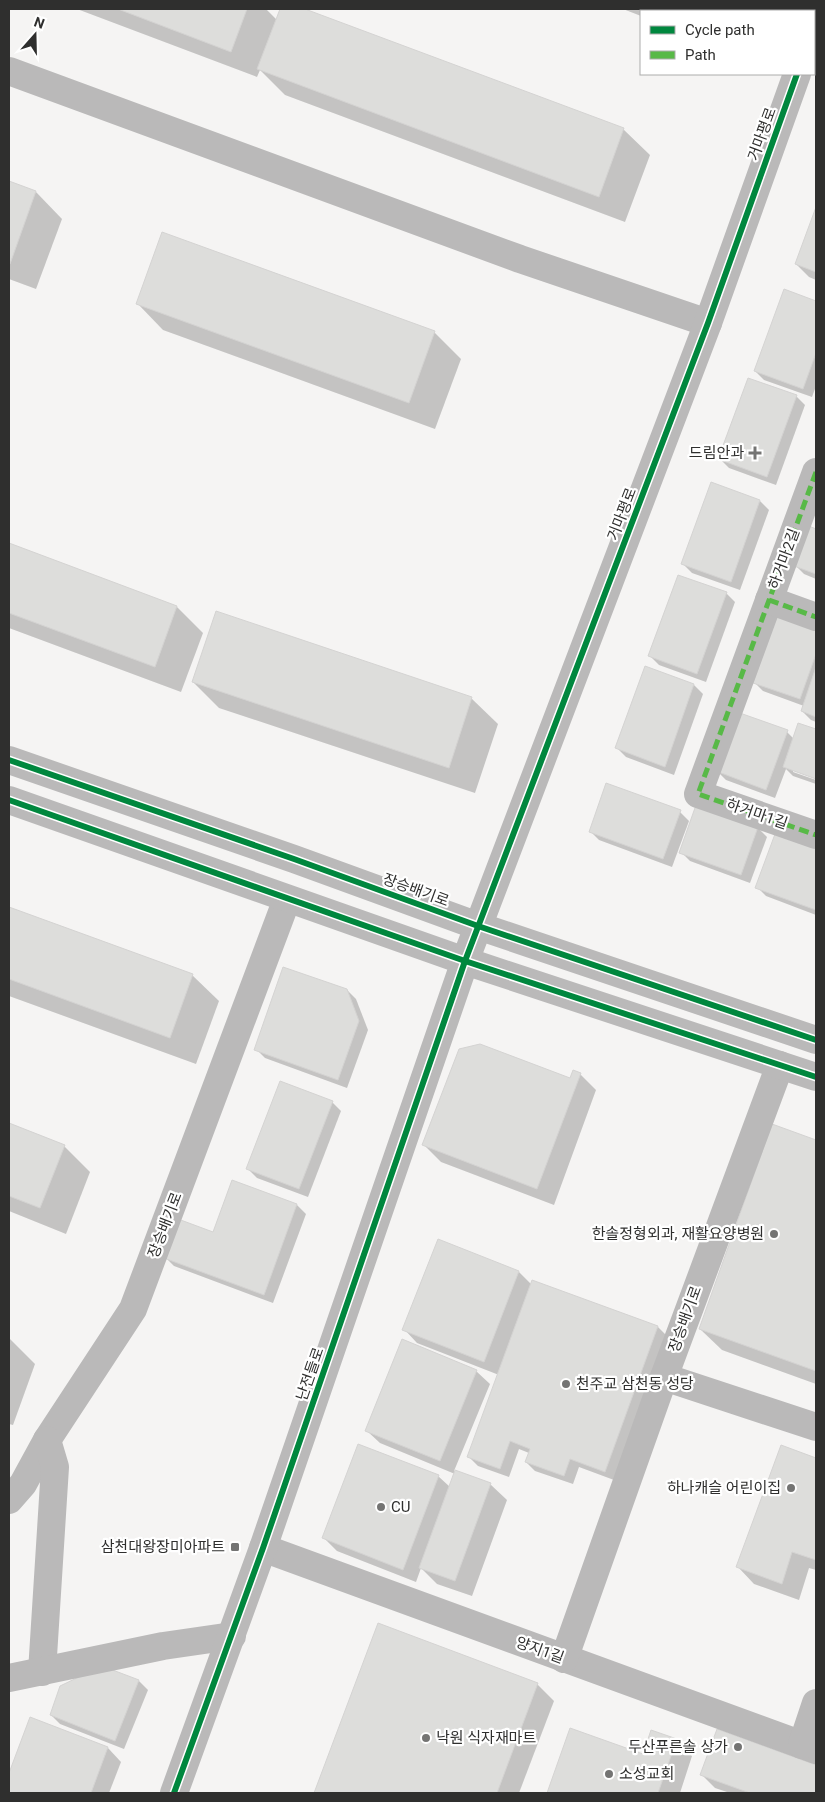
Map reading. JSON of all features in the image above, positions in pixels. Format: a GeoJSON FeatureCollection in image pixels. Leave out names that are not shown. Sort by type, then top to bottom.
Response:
{"type":"FeatureCollection","features":[{"type":"Feature","properties":{"kind":"street"},"geometry":{"type":"LineString","coordinates":[[9,72],[520,259],[708,323]]}},
{"type":"Feature","properties":{"kind":"street","name":"거마평로"},"geometry":{"type":"LineString","coordinates":[[465,961],[708,323],[797,75]]}},
{"type":"Feature","properties":{"kind":"street","name":"하거마2길"},"geometry":{"type":"LineString","coordinates":[[816,472],[769,600],[816,617]]}},
{"type":"Feature","properties":{"kind":"street","name":"하거마1길"},"geometry":{"type":"LineString","coordinates":[[769,600],[698,794],[816,835]]}},
{"type":"Feature","properties":{"kind":"street","name":"장승배기로"},"geometry":{"type":"LineString","coordinates":[[9,760],[294,859],[478,926],[816,1040]]}},
{"type":"Feature","properties":{"kind":"street"},"geometry":{"type":"LineString","coordinates":[[9,800],[465,961],[816,1077]]}},
{"type":"Feature","properties":{"kind":"street","name":"장승배기로"},"geometry":{"type":"LineString","coordinates":[[9,1500],[23,1484],[47,1440],[133,1309],[287,899]]}},
{"type":"Feature","properties":{"kind":"street","name":"난전들로"},"geometry":{"type":"LineString","coordinates":[[174,1793],[264,1548],[465,961]]}},
{"type":"Feature","properties":{"kind":"street","name":"장승배기로"},"geometry":{"type":"LineString","coordinates":[[564,1659],[664,1377],[780,1064]]}},
{"type":"Feature","properties":{"kind":"street"},"geometry":{"type":"LineString","coordinates":[[664,1377],[816,1427]]}},
{"type":"Feature","properties":{"kind":"street"},"geometry":{"type":"LineString","coordinates":[[42,1672],[55,1467],[47,1440]]}},
{"type":"Feature","properties":{"kind":"street","name":"양지1길"},"geometry":{"type":"LineString","coordinates":[[264,1548],[809,1748]]}},
{"type":"Feature","properties":{"kind":"street"},"geometry":{"type":"LineString","coordinates":[[9,1678],[163,1646],[232,1636]]}},
{"type":"Feature","properties":{"kind":"street"},"geometry":{"type":"LineString","coordinates":[[809,1748],[816,1703]]}},
{"type":"Feature","properties":{"kind":"building"},"geometry":{"type":"Polygon","coordinates":[[[118,9],[247,9],[231,52],[118,9]]]}},
{"type":"Feature","properties":{"kind":"building"},"geometry":{"type":"Polygon","coordinates":[[[280,9],[305,9],[624,128],[599,197],[257,69],[280,9]]]}},
{"type":"Feature","properties":{"kind":"building"},"geometry":{"type":"Polygon","coordinates":[[[681,9],[754,9],[754,10],[681,9]]]}},
{"type":"Feature","properties":{"kind":"building"},"geometry":{"type":"Polygon","coordinates":[[[9,181],[36,191],[10,264],[9,263],[9,181]]]}},
{"type":"Feature","properties":{"kind":"building"},"geometry":{"type":"Polygon","coordinates":[[[816,207],[816,272],[795,264],[816,207]]]}},
{"type":"Feature","properties":{"kind":"building"},"geometry":{"type":"Polygon","coordinates":[[[162,232],[435,331],[409,403],[136,304],[162,232]]]}},
{"type":"Feature","properties":{"kind":"building"},"geometry":{"type":"Polygon","coordinates":[[[784,289],[816,301],[816,353],[803,389],[754,371],[784,289]]]}},
{"type":"Feature","properties":{"kind":"building"},"geometry":{"type":"Polygon","coordinates":[[[748,378],[797,395],[767,477],[718,459],[748,378]]]}},
{"type":"Feature","properties":{"kind":"building"},"geometry":{"type":"Polygon","coordinates":[[[711,482],[760,500],[731,582],[681,564],[711,482]]]}},
{"type":"Feature","properties":{"kind":"building"},"geometry":{"type":"Polygon","coordinates":[[[809,526],[816,529],[816,574],[794,566],[809,526]]]}},
{"type":"Feature","properties":{"kind":"building"},"geometry":{"type":"Polygon","coordinates":[[[9,543],[177,606],[155,667],[9,613],[9,543]]]}},
{"type":"Feature","properties":{"kind":"building"},"geometry":{"type":"Polygon","coordinates":[[[678,575],[727,592],[697,674],[648,656],[678,575]]]}},
{"type":"Feature","properties":{"kind":"building"},"geometry":{"type":"Polygon","coordinates":[[[216,611],[472,697],[449,768],[192,682],[216,611]]]}},
{"type":"Feature","properties":{"kind":"building"},"geometry":{"type":"Polygon","coordinates":[[[778,612],[816,626],[816,654],[800,699],[753,683],[778,612]]]}},
{"type":"Feature","properties":{"kind":"building"},"geometry":{"type":"Polygon","coordinates":[[[645,666],[694,684],[665,767],[615,748],[645,666]]]}},
{"type":"Feature","properties":{"kind":"building"},"geometry":{"type":"Polygon","coordinates":[[[816,667],[816,717],[801,711],[816,667]]]}},
{"type":"Feature","properties":{"kind":"building"},"geometry":{"type":"Polygon","coordinates":[[[737,712],[788,730],[766,790],[716,771],[737,712]]]}},
{"type":"Feature","properties":{"kind":"building"},"geometry":{"type":"Polygon","coordinates":[[[798,723],[816,729],[816,779],[783,767],[798,723]]]}},
{"type":"Feature","properties":{"kind":"building"},"geometry":{"type":"Polygon","coordinates":[[[606,783],[681,810],[663,859],[589,832],[606,783]]]}},
{"type":"Feature","properties":{"kind":"building"},"geometry":{"type":"Polygon","coordinates":[[[696,805],[758,827],[741,875],[679,853],[696,805]]]}},
{"type":"Feature","properties":{"kind":"building"},"geometry":{"type":"Polygon","coordinates":[[[775,834],[816,849],[816,910],[755,888],[775,834]]]}},
{"type":"Feature","properties":{"kind":"building"},"geometry":{"type":"Polygon","coordinates":[[[9,907],[193,974],[170,1038],[9,979],[9,907]]]}},
{"type":"Feature","properties":{"kind":"building"},"geometry":{"type":"Polygon","coordinates":[[[283,967],[347,989],[359,1021],[338,1080],[254,1050],[283,967]]]}},
{"type":"Feature","properties":{"kind":"building"},"geometry":{"type":"Polygon","coordinates":[[[480,1044],[570,1078],[573,1070],[581,1073],[537,1189],[422,1145],[459,1049],[480,1044]]]}},
{"type":"Feature","properties":{"kind":"building"},"geometry":{"type":"Polygon","coordinates":[[[280,1081],[333,1101],[299,1189],[246,1169],[280,1081]]]}},
{"type":"Feature","properties":{"kind":"building"},"geometry":{"type":"Polygon","coordinates":[[[9,1123],[65,1145],[40,1208],[9,1196],[9,1123]]]}},
{"type":"Feature","properties":{"kind":"building","name":"한솔정형외과, 재활요양병원"},"geometry":{"type":"Polygon","coordinates":[[[772,1124],[816,1140],[816,1371],[699,1329],[772,1124]]]}},
{"type":"Feature","properties":{"kind":"building"},"geometry":{"type":"Polygon","coordinates":[[[232,1180],[297,1204],[264,1295],[164,1258],[178,1219],[213,1232],[232,1180]]]}},
{"type":"Feature","properties":{"kind":"building"},"geometry":{"type":"Polygon","coordinates":[[[438,1239],[519,1271],[484,1362],[402,1330],[438,1239]]]}},
{"type":"Feature","properties":{"kind":"building","name":"천주교 삼천동 성당"},"geometry":{"type":"Polygon","coordinates":[[[532,1280],[658,1326],[605,1472],[570,1459],[564,1476],[525,1462],[530,1449],[510,1441],[500,1469],[467,1457],[532,1280]]]}},
{"type":"Feature","properties":{"kind":"building"},"geometry":{"type":"Polygon","coordinates":[[[402,1339],[477,1370],[440,1461],[365,1431],[402,1339]]]}},
{"type":"Feature","properties":{"kind":"building","name":"CU"},"geometry":{"type":"Polygon","coordinates":[[[358,1444],[439,1475],[403,1570],[322,1538],[358,1444]]]}},
{"type":"Feature","properties":{"kind":"building","name":"하나캐슬 어린이집"},"geometry":{"type":"Polygon","coordinates":[[[781,1445],[816,1458],[816,1560],[792,1552],[782,1584],[736,1567],[781,1445]]]}},
{"type":"Feature","properties":{"kind":"building"},"geometry":{"type":"Polygon","coordinates":[[[455,1470],[491,1483],[455,1581],[419,1568],[455,1470]]]}},
{"type":"Feature","properties":{"kind":"building","name":"낙원 식자재마트"},"geometry":{"type":"Polygon","coordinates":[[[378,1623],[538,1683],[497,1793],[314,1793],[378,1623]]]}},
{"type":"Feature","properties":{"kind":"building"},"geometry":{"type":"Polygon","coordinates":[[[102,1666],[139,1680],[115,1741],[50,1715],[60,1686],[102,1666]]]}},
{"type":"Feature","properties":{"kind":"building"},"geometry":{"type":"Polygon","coordinates":[[[30,1717],[108,1747],[91,1793],[9,1793],[9,1773],[30,1717]]]}},
{"type":"Feature","properties":{"kind":"building","name":"소성교회"},"geometry":{"type":"Polygon","coordinates":[[[570,1728],[643,1754],[651,1730],[677,1739],[658,1793],[547,1793],[570,1728]]]}},
{"type":"Feature","properties":{"kind":"building","name":"두산푸른솔 상가"},"geometry":{"type":"Polygon","coordinates":[[[717,1729],[816,1765],[816,1793],[750,1793],[700,1775],[717,1729]]]}},
{"type":"Feature","properties":{"kind":"marked path"},"geometry":{"type":"LineString","coordinates":[[816,472],[698,794],[816,835]]}},
{"type":"Feature","properties":{"kind":"marked path"},"geometry":{"type":"LineString","coordinates":[[769,600],[816,617]]}},
{"type":"Feature","properties":{"kind":"cycle path"},"geometry":{"type":"LineString","coordinates":[[174,1793],[263,1548],[465,961],[708,323],[797,75]]}},
{"type":"Feature","properties":{"kind":"cycle path"},"geometry":{"type":"LineString","coordinates":[[9,760],[294,859],[478,926],[816,1040]]}},
{"type":"Feature","properties":{"kind":"cycle path"},"geometry":{"type":"LineString","coordinates":[[9,800],[465,961],[816,1077]]}},
{"type":"Feature","properties":{"kind":"place","name":"드림안과"},"geometry":{"type":"Point","coordinates":[755,453]}},
{"type":"Feature","properties":{"kind":"place","name":"한솔정형외과, 재활요양병원"},"geometry":{"type":"Point","coordinates":[774,1234]}},
{"type":"Feature","properties":{"kind":"place","name":"천주교 삼천동 성당"},"geometry":{"type":"Point","coordinates":[566,1384]}},
{"type":"Feature","properties":{"kind":"place","name":"하나캐슬 어린이집"},"geometry":{"type":"Point","coordinates":[791,1488]}},
{"type":"Feature","properties":{"kind":"place","name":"CU"},"geometry":{"type":"Point","coordinates":[381,1507]}},
{"type":"Feature","properties":{"kind":"place","name":"삼천대왕장미아파트"},"geometry":{"type":"Point","coordinates":[235,1547]}},
{"type":"Feature","properties":{"kind":"place","name":"낙원 식자재마트"},"geometry":{"type":"Point","coordinates":[426,1738]}},
{"type":"Feature","properties":{"kind":"place","name":"두산푸른솔 상가"},"geometry":{"type":"Point","coordinates":[738,1747]}},
{"type":"Feature","properties":{"kind":"place","name":"소성교회"},"geometry":{"type":"Point","coordinates":[609,1774]}}]}
